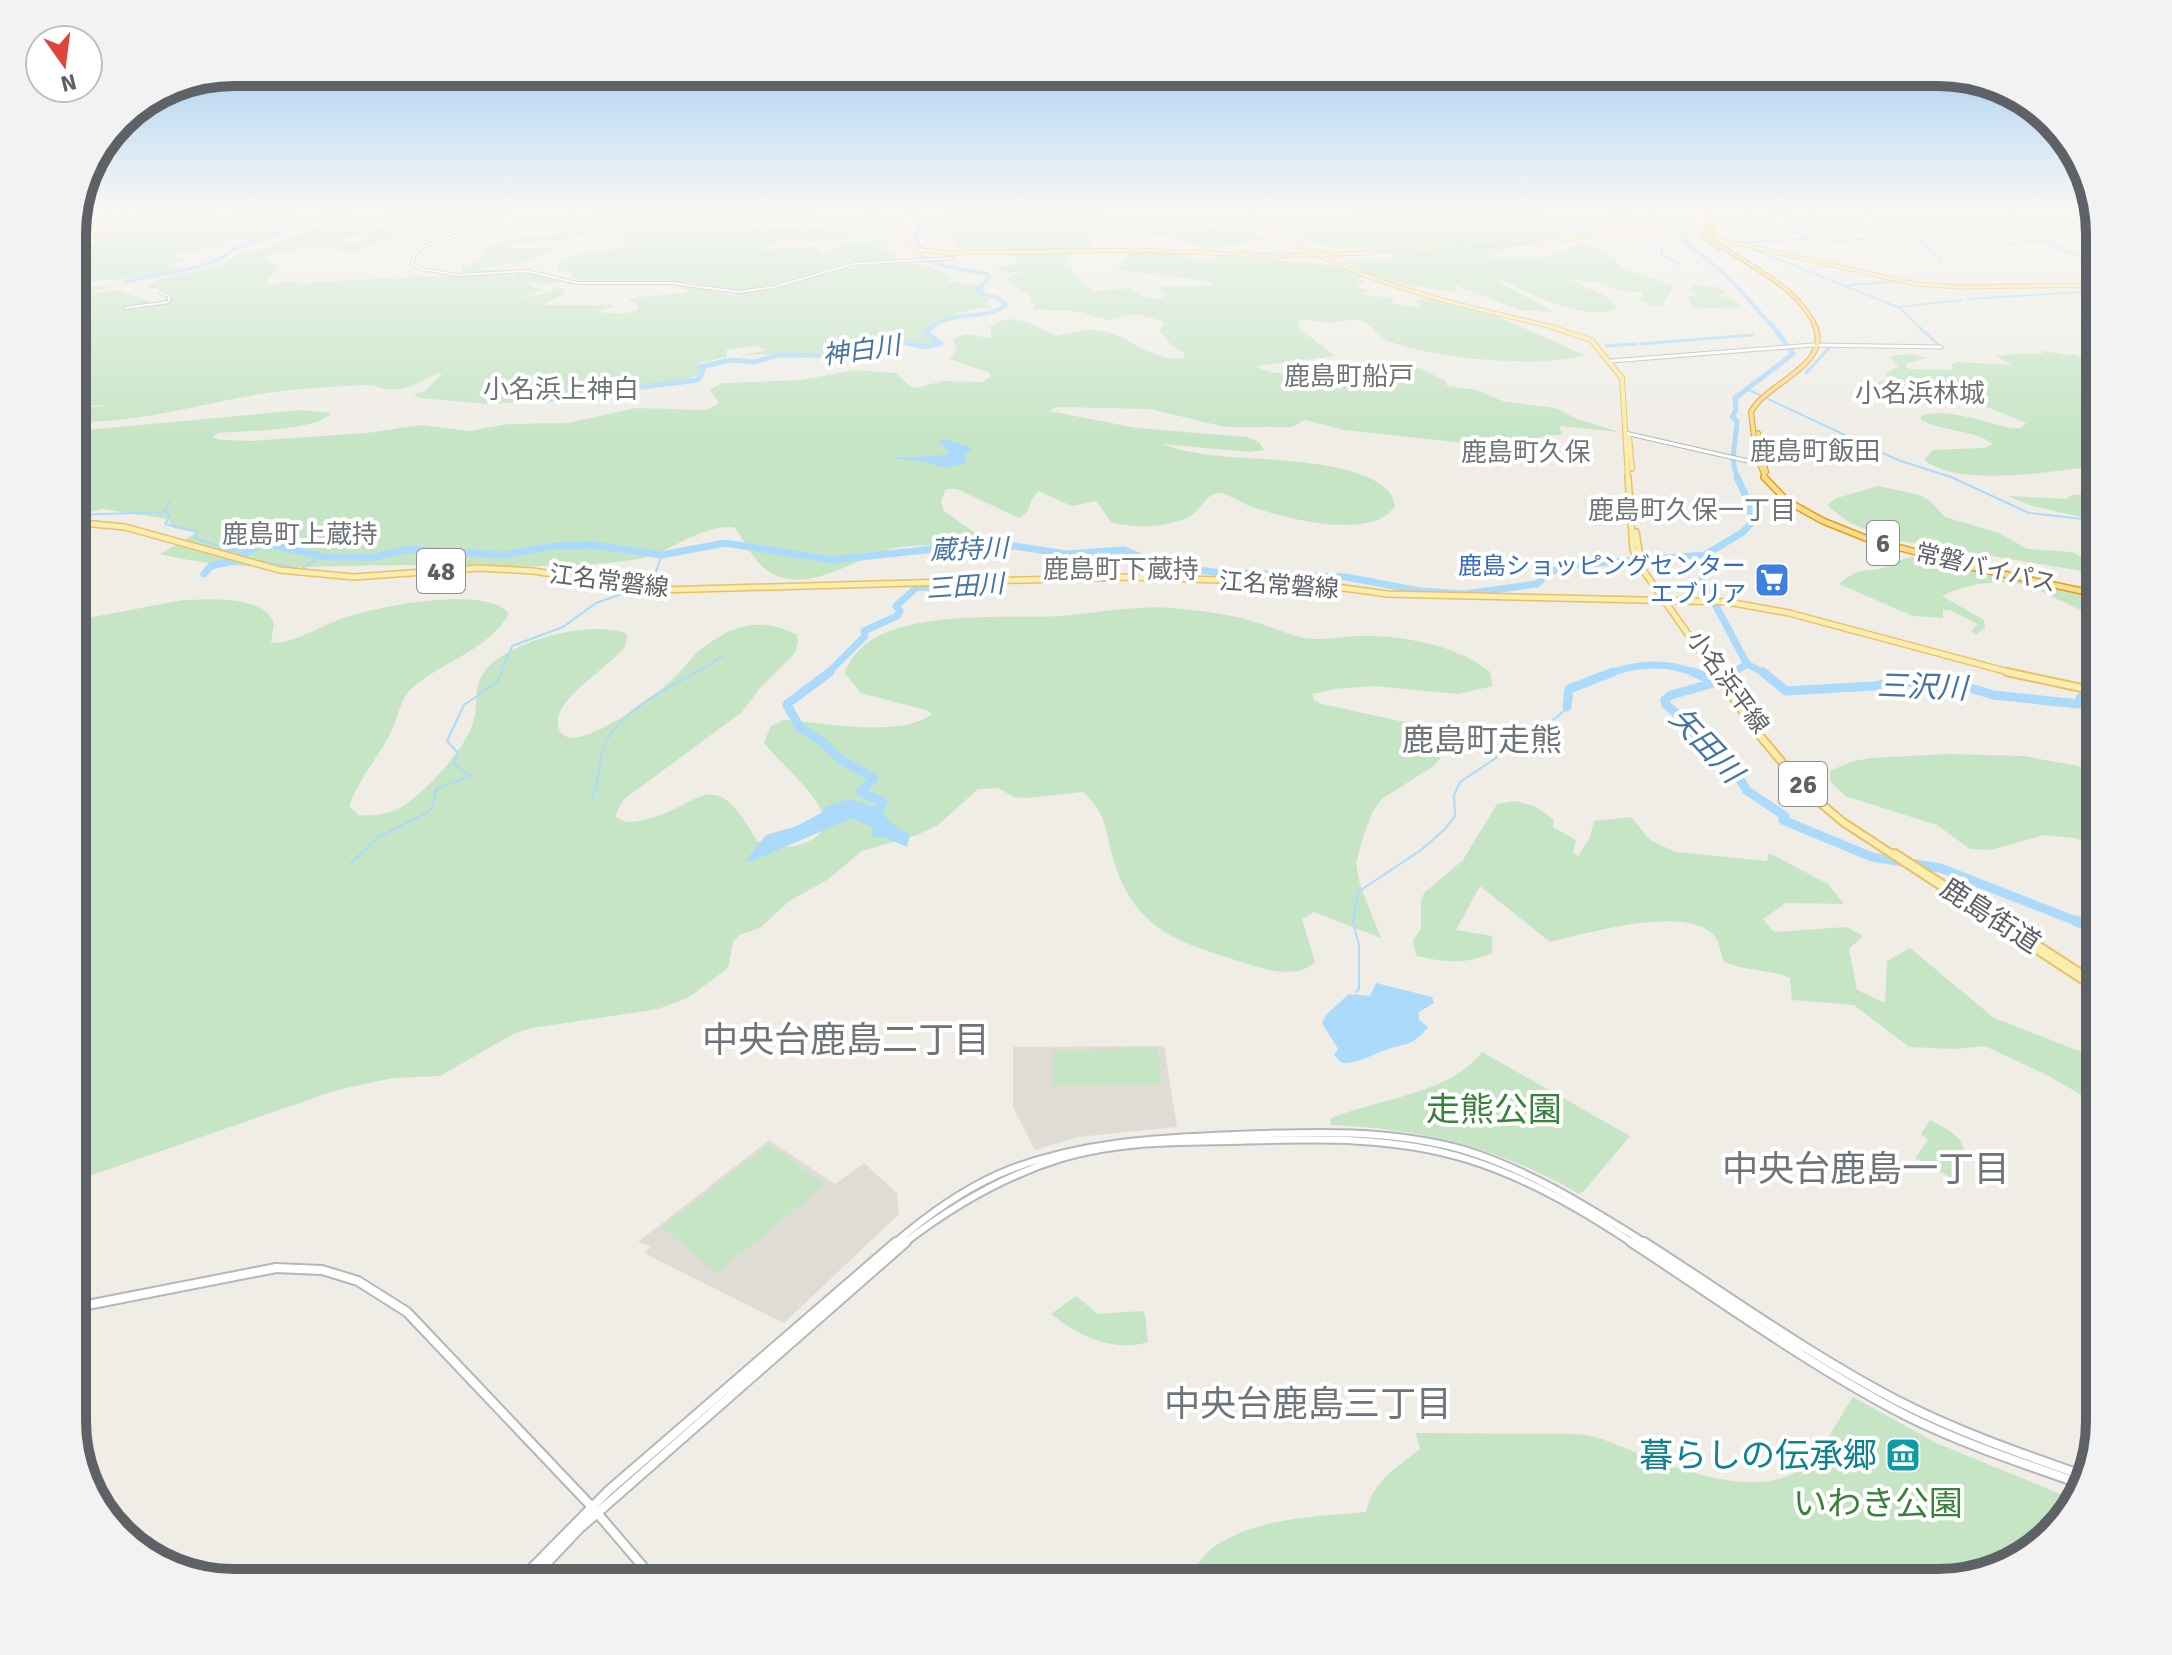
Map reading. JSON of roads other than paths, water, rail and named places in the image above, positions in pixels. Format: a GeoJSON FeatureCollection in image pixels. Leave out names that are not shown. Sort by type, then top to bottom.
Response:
{"type":"FeatureCollection","features":[{"type":"Feature","properties":{"kind":"highway"},"geometry":{"type":"LineString","coordinates":[[1760,464],[1751,412],[1764,396],[1809,365],[1821,344],[1822,328],[1809,308],[1779,286]]}},
{"type":"Feature","properties":{"kind":"highway","name":"常磐バイパス"},"geometry":{"type":"LineString","coordinates":[[1760,464],[1765,479],[1784,498],[1813,516],[1854,533],[1907,550],[2086,591]]}},
{"type":"Feature","properties":{"kind":"main road","name":"26"},"geometry":{"type":"LineString","coordinates":[[1400,286],[1582,334],[1597,343],[1626,379],[1627,434],[1640,561],[1666,600]]}},
{"type":"Feature","properties":{"kind":"main road"},"geometry":{"type":"LineString","coordinates":[[1939,286],[2084,286]]}},
{"type":"Feature","properties":{"kind":"main road"},"geometry":{"type":"LineString","coordinates":[[1949,286],[2067,286]]}},
{"type":"Feature","properties":{"kind":"main road","name":"江名常磐線"},"geometry":{"type":"LineString","coordinates":[[86,523],[125,527],[291,572],[354,577],[479,568],[533,571],[640,588],[1129,577],[1307,583],[1388,594],[1709,601],[1757,606],[2004,671],[2086,689]]}},
{"type":"Feature","properties":{"kind":"main road","name":"小名浜平線"},"geometry":{"type":"LineString","coordinates":[[1666,600],[1803,784],[1853,826],[1923,871]]}},
{"type":"Feature","properties":{"kind":"main road","name":"小名浜平線"},"geometry":{"type":"LineString","coordinates":[[1726,683],[1795,781],[1823,807],[1893,856],[2086,979]]}},
{"type":"Feature","properties":{"kind":"main road","name":"鹿島街道"},"geometry":{"type":"LineString","coordinates":[[1923,871],[2086,979]]}},
{"type":"Feature","properties":{"kind":"street"},"geometry":{"type":"LineString","coordinates":[[699,286],[739,292],[777,286]]}},
{"type":"Feature","properties":{"kind":"street"},"geometry":{"type":"LineString","coordinates":[[125,308],[169,302],[169,296],[161,293]]}},
{"type":"Feature","properties":{"kind":"street"},"geometry":{"type":"LineString","coordinates":[[1612,361],[1821,344],[1941,347]]}},
{"type":"Feature","properties":{"kind":"street"},"geometry":{"type":"LineString","coordinates":[[1627,434],[1760,464]]}},
{"type":"Feature","properties":{"kind":"street"},"geometry":{"type":"LineString","coordinates":[[532,1569],[910,1227],[942,1204],[991,1177],[1038,1158],[1097,1144],[1335,1131],[1368,1132],[1439,1144],[1514,1168],[1582,1203],[1841,1369],[1924,1416],[2076,1473]]}},
{"type":"Feature","properties":{"kind":"street"},"geometry":{"type":"LineString","coordinates":[[541,1569],[595,1510],[929,1221],[974,1193],[1041,1164],[1098,1150],[1325,1138],[1408,1144],[1459,1155],[1544,1189],[1904,1414],[2000,1456],[2073,1481]]}},
{"type":"Feature","properties":{"kind":"street"},"geometry":{"type":"LineString","coordinates":[[86,1305],[276,1268],[322,1270],[358,1281],[407,1312],[595,1510],[645,1569]]}},
{"type":"Feature","properties":{"kind":"water"},"geometry":{"type":"Polygon","coordinates":[[[945,439],[972,448],[965,455],[966,463],[944,468],[927,462],[890,458],[946,455],[949,451],[938,441],[945,439]]]}},
{"type":"Feature","properties":{"kind":"water"},"geometry":{"type":"Polygon","coordinates":[[[849,799],[880,808],[893,824],[910,834],[907,847],[884,837],[872,838],[873,828],[852,818],[750,862],[746,860],[766,835],[797,826],[823,812],[825,807],[849,799]]]}},
{"type":"Feature","properties":{"kind":"water"},"geometry":{"type":"Polygon","coordinates":[[[1376,983],[1432,997],[1434,1003],[1419,1012],[1419,1020],[1428,1027],[1408,1043],[1342,1063],[1334,1055],[1338,1049],[1322,1023],[1326,1015],[1349,994],[1370,996],[1376,983]]]}},
{"type":"Feature","properties":{"kind":"waterway","name":"神白川"},"geometry":{"type":"LineString","coordinates":[[931,328],[939,322],[988,313],[1006,305],[998,298],[977,292],[982,286]]}},
{"type":"Feature","properties":{"kind":"waterway","name":"矢田川"},"geometry":{"type":"LineString","coordinates":[[1736,286],[1774,328]]}},
{"type":"Feature","properties":{"kind":"waterway"},"geometry":{"type":"LineString","coordinates":[[1846,286],[1900,308],[1918,326]]}},
{"type":"Feature","properties":{"kind":"waterway"},"geometry":{"type":"LineString","coordinates":[[1968,299],[2086,292]]}},
{"type":"Feature","properties":{"kind":"waterway"},"geometry":{"type":"LineString","coordinates":[[1898,307],[1962,300]]}},
{"type":"Feature","properties":{"kind":"waterway","name":"神白川"},"geometry":{"type":"LineString","coordinates":[[610,391],[698,380],[703,371],[700,367],[731,360],[755,362],[778,355],[858,356],[887,351],[902,342],[927,347],[941,343],[925,332],[933,326]]}},
{"type":"Feature","properties":{"kind":"waterway","name":"矢田川"},"geometry":{"type":"LineString","coordinates":[[1738,479],[1733,457],[1737,421],[1732,417],[1736,410],[1735,398],[1793,354],[1773,326]]}},
{"type":"Feature","properties":{"kind":"waterway"},"geometry":{"type":"LineString","coordinates":[[1918,326],[1942,348]]}},
{"type":"Feature","properties":{"kind":"waterway"},"geometry":{"type":"LineString","coordinates":[[1640,344],[1752,335]]}},
{"type":"Feature","properties":{"kind":"waterway"},"geometry":{"type":"LineString","coordinates":[[1606,346],[1635,344]]}},
{"type":"Feature","properties":{"kind":"waterway"},"geometry":{"type":"LineString","coordinates":[[1806,373],[1831,346],[1836,346]]}},
{"type":"Feature","properties":{"kind":"waterway"},"geometry":{"type":"LineString","coordinates":[[593,383],[609,390]]}},
{"type":"Feature","properties":{"kind":"waterway"},"geometry":{"type":"LineString","coordinates":[[1747,389],[1898,460],[1951,477],[2029,513],[2086,519]]}},
{"type":"Feature","properties":{"kind":"waterway"},"geometry":{"type":"LineString","coordinates":[[537,402],[584,399],[610,391]]}},
{"type":"Feature","properties":{"kind":"waterway","name":"矢田川"},"geometry":{"type":"LineString","coordinates":[[1705,555],[1743,532],[1752,522],[1750,505],[1737,477]]}},
{"type":"Feature","properties":{"kind":"waterway"},"geometry":{"type":"LineString","coordinates":[[169,501],[165,512],[170,516],[165,524],[197,532],[194,538],[228,549]]}},
{"type":"Feature","properties":{"kind":"waterway"},"geometry":{"type":"LineString","coordinates":[[86,515],[164,512]]}},
{"type":"Feature","properties":{"kind":"waterway","name":"蔵持川"},"geometry":{"type":"LineString","coordinates":[[228,549],[264,543],[325,557],[374,557],[409,549],[504,555],[554,546],[594,545],[661,555],[725,543],[832,560],[944,548],[970,551],[1014,546],[1066,554],[1124,550],[1158,564],[1213,572],[1346,577],[1420,591],[1464,594],[1537,584],[1549,572],[1572,565],[1705,555]]}},
{"type":"Feature","properties":{"kind":"waterway"},"geometry":{"type":"LineString","coordinates":[[204,574],[211,566],[233,561],[256,547]]}},
{"type":"Feature","properties":{"kind":"waterway"},"geometry":{"type":"LineString","coordinates":[[645,586],[654,577],[662,555]]}},
{"type":"Feature","properties":{"kind":"waterway","name":"矢田川"},"geometry":{"type":"LineString","coordinates":[[1705,555],[1702,580],[1747,664]]}},
{"type":"Feature","properties":{"kind":"waterway"},"geometry":{"type":"LineString","coordinates":[[249,559],[301,569],[322,556]]}},
{"type":"Feature","properties":{"kind":"waterway"},"geometry":{"type":"LineString","coordinates":[[226,564],[243,562]]}},
{"type":"Feature","properties":{"kind":"waterway","name":"三田川"},"geometry":{"type":"LineString","coordinates":[[827,674],[865,636],[864,631],[897,616],[900,611],[896,606],[917,587],[935,588],[954,582]]}},
{"type":"Feature","properties":{"kind":"waterway"},"geometry":{"type":"LineString","coordinates":[[350,864],[377,838],[428,812],[433,805],[436,789],[470,776],[454,764],[458,753],[447,741],[464,705],[497,682],[512,646],[563,627],[596,603],[639,588]]}},
{"type":"Feature","properties":{"kind":"waterway"},"geometry":{"type":"LineString","coordinates":[[592,798],[605,745],[619,724],[646,701],[724,655]]}},
{"type":"Feature","properties":{"kind":"waterway","name":"矢田川"},"geometry":{"type":"LineString","coordinates":[[1731,674],[1747,664]]}},
{"type":"Feature","properties":{"kind":"waterway","name":"三沢川"},"geometry":{"type":"LineString","coordinates":[[1747,664],[1764,673]]}},
{"type":"Feature","properties":{"kind":"waterway"},"geometry":{"type":"LineString","coordinates":[[1610,673],[1652,665],[1675,667],[1697,674]]}},
{"type":"Feature","properties":{"kind":"waterway","name":"三田川"},"geometry":{"type":"LineString","coordinates":[[787,704],[830,672]]}},
{"type":"Feature","properties":{"kind":"waterway"},"geometry":{"type":"LineString","coordinates":[[1693,672],[1697,674]]}},
{"type":"Feature","properties":{"kind":"waterway","name":"矢田川"},"geometry":{"type":"LineString","coordinates":[[1717,682],[1734,672]]}},
{"type":"Feature","properties":{"kind":"waterway"},"geometry":{"type":"LineString","coordinates":[[1567,707],[1569,689],[1610,673]]}},
{"type":"Feature","properties":{"kind":"waterway","name":"三沢川"},"geometry":{"type":"LineString","coordinates":[[1764,673],[1786,691],[1874,686],[1904,681],[1940,686],[1958,684],[1993,695],[2078,704],[2080,698],[2086,699]]}},
{"type":"Feature","properties":{"kind":"waterway"},"geometry":{"type":"LineString","coordinates":[[1697,674],[1717,682]]}},
{"type":"Feature","properties":{"kind":"waterway","name":"矢田川"},"geometry":{"type":"LineString","coordinates":[[1717,682],[1671,695],[1665,700],[1666,705],[1692,725],[1695,729],[1693,733],[1731,769],[1746,790],[1785,816],[1783,820],[1872,857],[1940,868],[2078,922]]}},
{"type":"Feature","properties":{"kind":"waterway","name":"三田川"},"geometry":{"type":"LineString","coordinates":[[787,705],[800,728],[823,742],[841,760],[874,778],[861,792],[883,802],[874,816]]}},
{"type":"Feature","properties":{"kind":"waterway"},"geometry":{"type":"LineString","coordinates":[[1356,992],[1359,989],[1359,945],[1353,923],[1358,892],[1421,850],[1444,830],[1455,816],[1454,795],[1460,782],[1496,758],[1507,735],[1548,723],[1567,707]]}},
{"type":"Feature","properties":{"kind":"waterway","name":"矢田川"},"geometry":{"type":"LineString","coordinates":[[2078,922],[2086,925]]}},
{"type":"Feature","properties":{"kind":"place","name":"鹿島ショッピングセンター エブリア"},"geometry":{"type":"Point","coordinates":[1772,580]}},
{"type":"Feature","properties":{"kind":"place","name":"暮らしの伝承郷"},"geometry":{"type":"Point","coordinates":[1903,1455]}},
{"type":"Feature","properties":{"kind":"district","name":"鹿島町船戸"},"geometry":{"type":"Point","coordinates":[1349,376]}},
{"type":"Feature","properties":{"kind":"district","name":"小名浜上神白"},"geometry":{"type":"Point","coordinates":[561,389]}},
{"type":"Feature","properties":{"kind":"district","name":"小名浜林城"},"geometry":{"type":"Point","coordinates":[1920,393]}},
{"type":"Feature","properties":{"kind":"district","name":"鹿島町飯田"},"geometry":{"type":"Point","coordinates":[1815,451]}},
{"type":"Feature","properties":{"kind":"district","name":"鹿島町久保"},"geometry":{"type":"Point","coordinates":[1526,452]}},
{"type":"Feature","properties":{"kind":"district","name":"鹿島町久保一丁目"},"geometry":{"type":"Point","coordinates":[1692,510]}},
{"type":"Feature","properties":{"kind":"district","name":"鹿島町上蔵持"},"geometry":{"type":"Point","coordinates":[300,534]}},
{"type":"Feature","properties":{"kind":"district","name":"鹿島町下蔵持"},"geometry":{"type":"Point","coordinates":[1121,569]}},
{"type":"Feature","properties":{"kind":"district","name":"鹿島町走熊"},"geometry":{"type":"Point","coordinates":[1482,740]}},
{"type":"Feature","properties":{"kind":"district","name":"中央台鹿島二丁目"},"geometry":{"type":"Point","coordinates":[846,1039]}},
{"type":"Feature","properties":{"kind":"district","name":"中央台鹿島一丁目"},"geometry":{"type":"Point","coordinates":[1866,1168]}},
{"type":"Feature","properties":{"kind":"district","name":"中央台鹿島三丁目"},"geometry":{"type":"Point","coordinates":[1308,1403]}},
{"type":"Feature","properties":{"kind":"park label","name":"走熊公園"},"geometry":{"type":"Point","coordinates":[1494,1109]}},
{"type":"Feature","properties":{"kind":"park label","name":"いわき公園"},"geometry":{"type":"Point","coordinates":[1878,1503]}}]}
